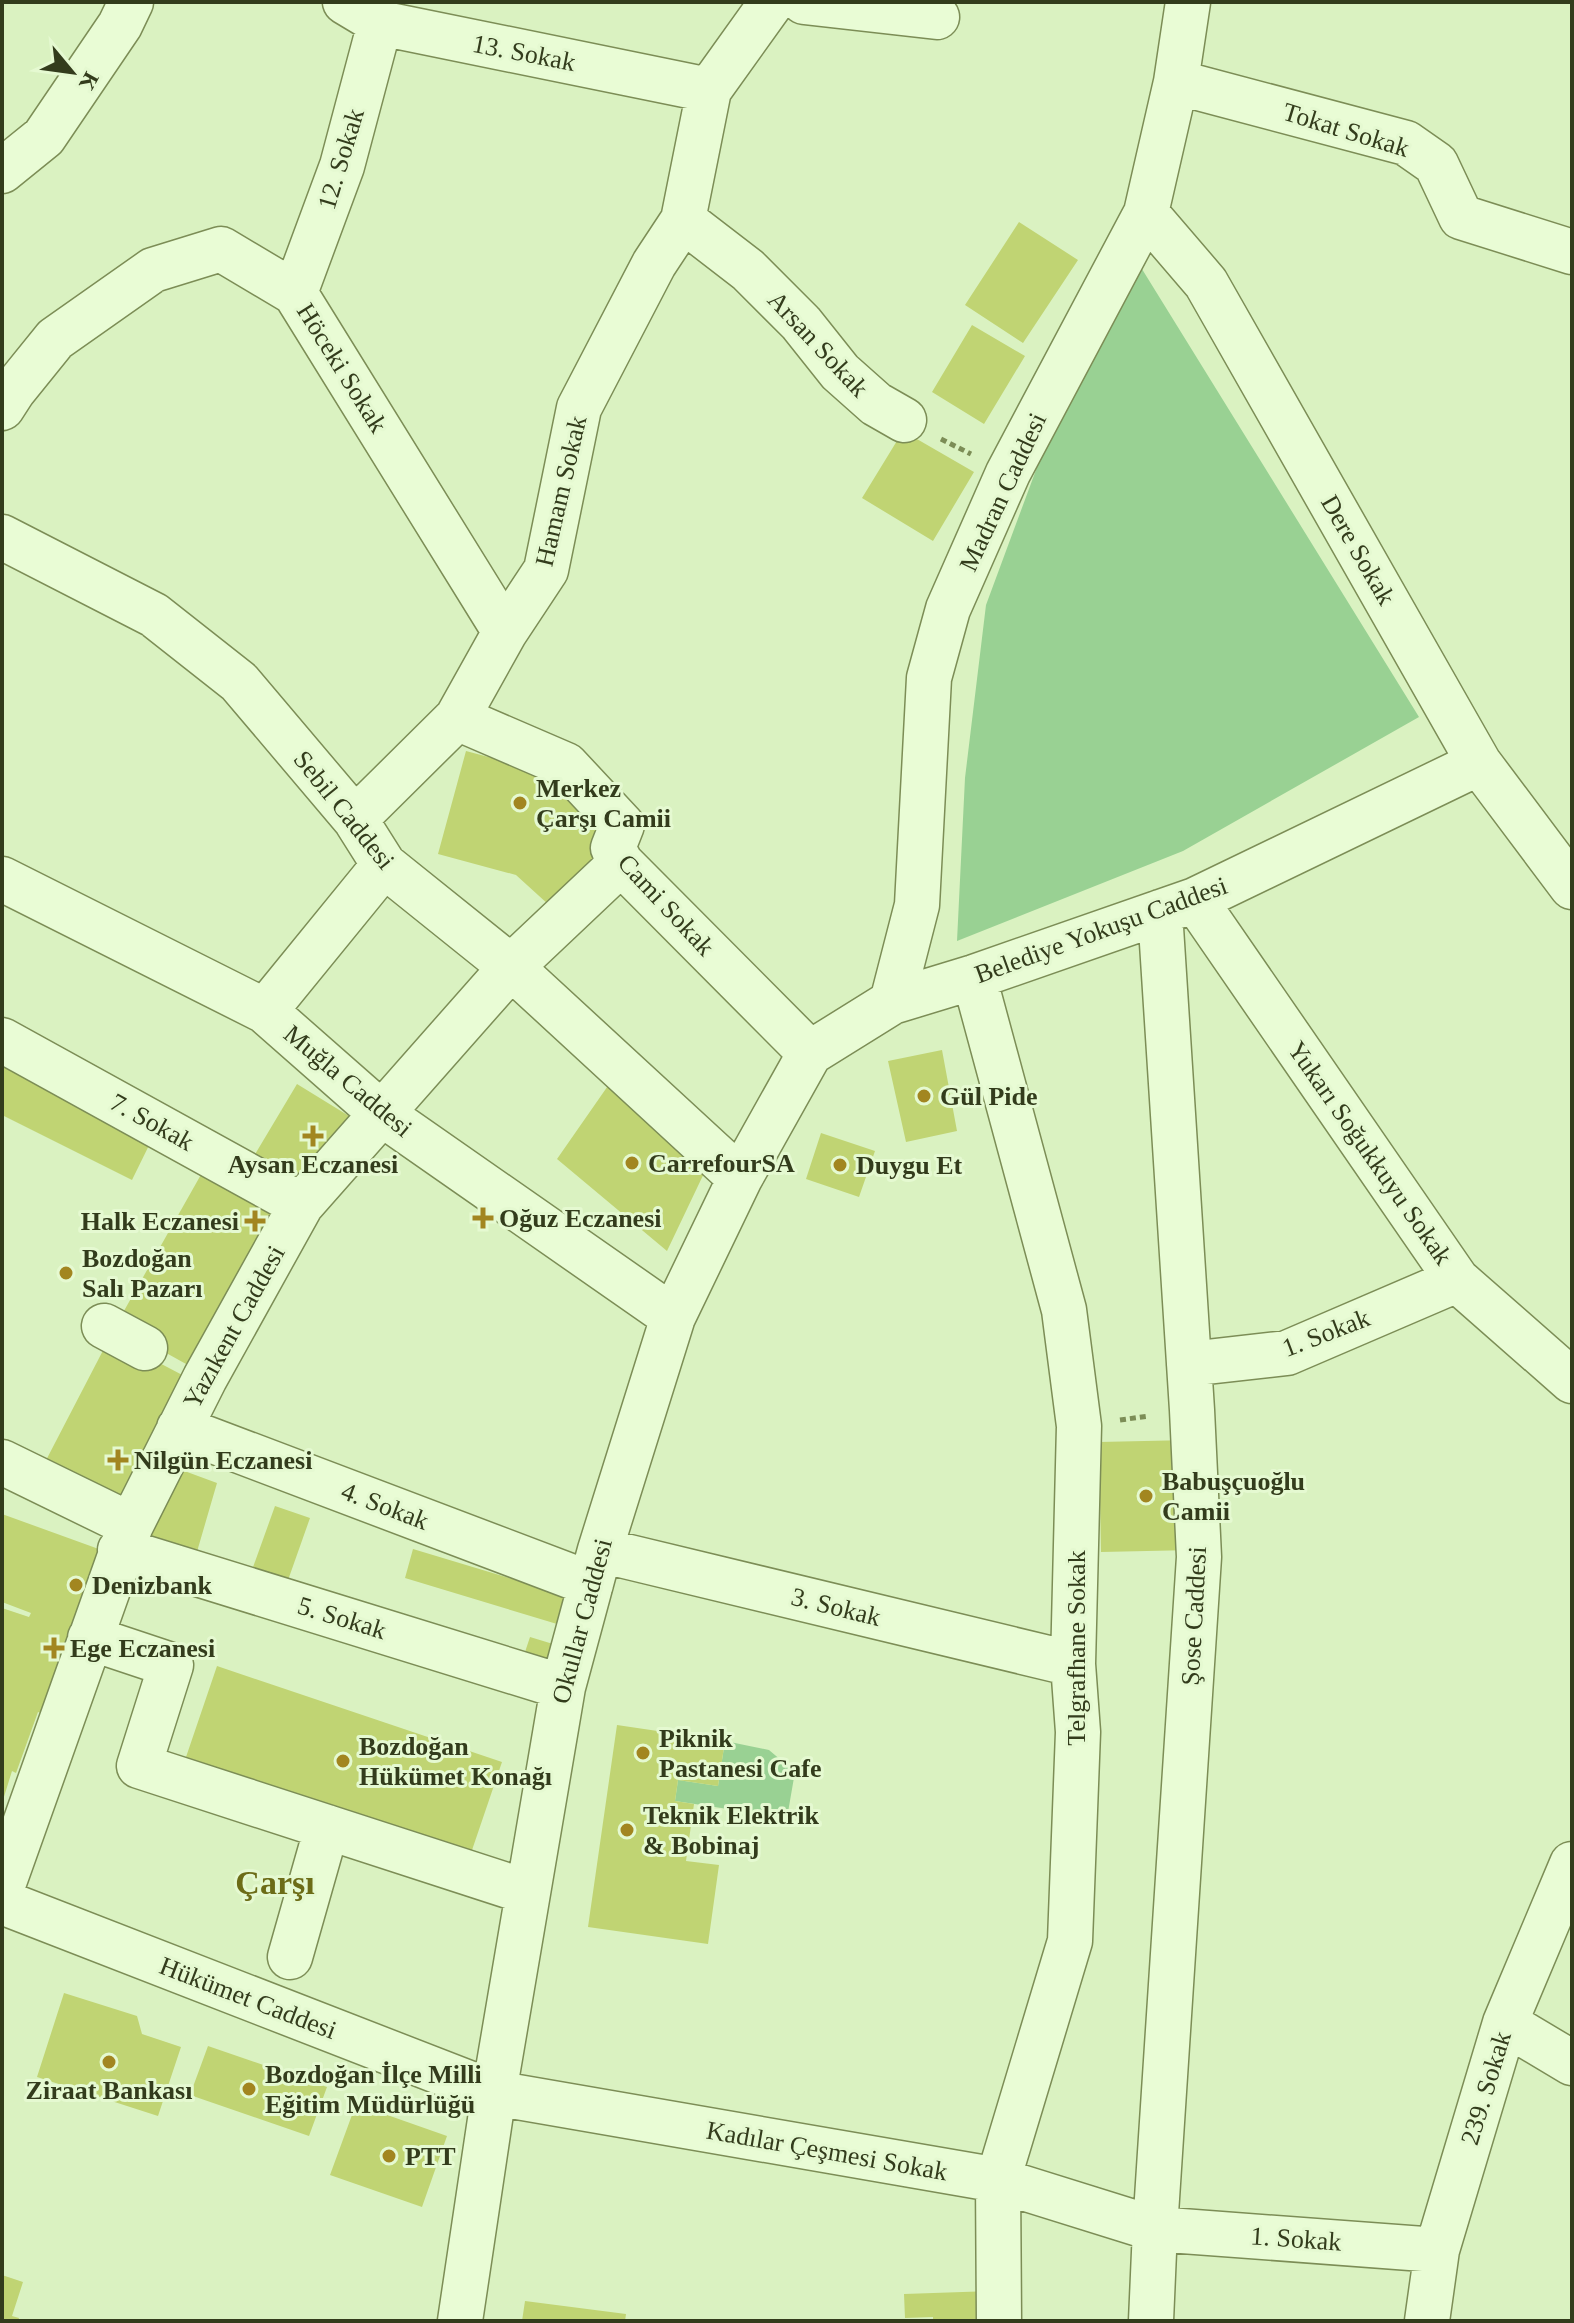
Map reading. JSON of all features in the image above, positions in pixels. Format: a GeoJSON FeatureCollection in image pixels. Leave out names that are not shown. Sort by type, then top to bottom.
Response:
{"type":"FeatureCollection","features":[{"type":"Feature","properties":{"kind":"street"},"geometry":{"type":"LineString","coordinates":[[2,171],[44,137],[120,25],[131,2]]}},
{"type":"Feature","properties":{"kind":"street","name":"Hamam Sokak"},"geometry":{"type":"LineString","coordinates":[[355,819],[457,718],[505,632],[546,570],[579,408],[654,264],[683,220],[709,90],[772,2]]}},
{"type":"Feature","properties":{"kind":"street"},"geometry":{"type":"LineString","coordinates":[[804,2],[937,17]]}},
{"type":"Feature","properties":{"kind":"street","name":"Madran Caddesi"},"geometry":{"type":"LineString","coordinates":[[892,1002],[917,905],[929,678],[948,609],[1008,473],[1146,213],[1176,82],[1188,2]]}},
{"type":"Feature","properties":{"kind":"street","name":"13. Sokak"},"geometry":{"type":"LineString","coordinates":[[363,13],[709,90]]}},
{"type":"Feature","properties":{"kind":"street","name":"12. Sokak"},"geometry":{"type":"LineString","coordinates":[[295,293],[342,166],[363,13]]}},
{"type":"Feature","properties":{"kind":"street","name":"Tokat Sokak"},"geometry":{"type":"LineString","coordinates":[[1176,82],[1406,143],[1436,164],[1461,217],[1572,252]]}},
{"type":"Feature","properties":{"kind":"street","name":"Dere Sokak"},"geometry":{"type":"LineString","coordinates":[[1146,213],[1206,283],[1479,763],[1572,887]]}},
{"type":"Feature","properties":{"kind":"street","name":"Arsan Sokak"},"geometry":{"type":"LineString","coordinates":[[683,220],[748,270],[801,323],[840,372],[876,404],[904,420]]}},
{"type":"Feature","properties":{"kind":"street","name":"Höceki Sokak"},"geometry":{"type":"LineString","coordinates":[[2,408],[55,339],[153,270],[221,249],[295,293],[505,632]]}},
{"type":"Feature","properties":{"kind":"street","name":"Sebil Caddesi"},"geometry":{"type":"LineString","coordinates":[[2,537],[154,615],[239,682],[355,819],[384,865],[511,967],[740,1178]]}},
{"type":"Feature","properties":{"kind":"street","name":"Cami Sokak"},"geometry":{"type":"LineString","coordinates":[[457,718],[566,765],[622,825],[613,848],[621,863],[810,1053]]}},
{"type":"Feature","properties":{"kind":"street","name":"Belediye Yokuşu Caddesi"},"geometry":{"type":"LineString","coordinates":[[810,1053],[892,1002],[974,977],[1177,906],[1479,763]]}},
{"type":"Feature","properties":{"kind":"street","name":"Yazıkent Caddesi"},"geometry":{"type":"LineString","coordinates":[[2,1888],[126,1538],[179,1428],[301,1205],[511,967],[621,863]]}},
{"type":"Feature","properties":{"kind":"street"},"geometry":{"type":"LineString","coordinates":[[265,1011],[384,865]]}},
{"type":"Feature","properties":{"kind":"street","name":"Muğla Caddesi"},"geometry":{"type":"LineString","coordinates":[[2,879],[265,1011],[382,1114],[673,1317]]}},
{"type":"Feature","properties":{"kind":"street","name":"Yukarı Soğukkuyu Sokak"},"geometry":{"type":"LineString","coordinates":[[1177,906],[1457,1280],[1572,1381]]}},
{"type":"Feature","properties":{"kind":"street","name":"Şose Caddesi"},"geometry":{"type":"LineString","coordinates":[[1151,2321],[1199,1557],[1189,1364],[1177,906]]}},
{"type":"Feature","properties":{"kind":"street","name":"Telgrafhane Sokak"},"geometry":{"type":"LineString","coordinates":[[974,977],[1064,1310],[1079,1426],[1073,1664],[1078,1732],[1070,1941],[998,2180],[999,2321]]}},
{"type":"Feature","properties":{"kind":"street","name":"7. Sokak"},"geometry":{"type":"LineString","coordinates":[[2,1040],[301,1205]]}},
{"type":"Feature","properties":{"kind":"street","name":"Okullar Caddesi"},"geometry":{"type":"LineString","coordinates":[[460,2321],[494,2093],[563,1687],[595,1567],[673,1317],[740,1178],[810,1053]]}},
{"type":"Feature","properties":{"kind":"street","name":"1. Sokak"},"geometry":{"type":"LineString","coordinates":[[1189,1364],[1287,1353],[1457,1280]]}},
{"type":"Feature","properties":{"kind":"street"},"geometry":{"type":"LineString","coordinates":[[104,1326],[145,1348]]}},
{"type":"Feature","properties":{"kind":"street","name":"4. Sokak"},"geometry":{"type":"LineString","coordinates":[[179,1428],[595,1567]]}},
{"type":"Feature","properties":{"kind":"street","name":"5. Sokak"},"geometry":{"type":"LineString","coordinates":[[2,1462],[126,1538],[563,1687]]}},
{"type":"Feature","properties":{"kind":"street","name":"3. Sokak"},"geometry":{"type":"LineString","coordinates":[[595,1567],[1073,1664]]}},
{"type":"Feature","properties":{"kind":"street"},"geometry":{"type":"LineString","coordinates":[[90,1638],[171,1665],[139,1766],[527,1892]]}},
{"type":"Feature","properties":{"kind":"street"},"geometry":{"type":"LineString","coordinates":[[290,1957],[327,1827]]}},
{"type":"Feature","properties":{"kind":"street","name":"239. Sokak"},"geometry":{"type":"LineString","coordinates":[[1427,2321],[1437,2250],[1505,2023],[1572,1864]]}},
{"type":"Feature","properties":{"kind":"street","name":"Hükümet Caddesi"},"geometry":{"type":"LineString","coordinates":[[2,1902],[494,2093]]}},
{"type":"Feature","properties":{"kind":"street"},"geometry":{"type":"LineString","coordinates":[[1505,2023],[1572,2063]]}},
{"type":"Feature","properties":{"kind":"street","name":"Kadılar Çeşmesi Sokak"},"geometry":{"type":"LineString","coordinates":[[494,2093],[998,2180],[1155,2229]]}},
{"type":"Feature","properties":{"kind":"street","name":"1. Sokak"},"geometry":{"type":"LineString","coordinates":[[1155,2229],[1437,2250]]}},
{"type":"Feature","properties":{"kind":"path"},"geometry":{"type":"LineString","coordinates":[[904,420],[1008,473]]}},
{"type":"Feature","properties":{"kind":"path"},"geometry":{"type":"LineString","coordinates":[[1079,1426],[1192,1410]]}},
{"type":"Feature","properties":{"kind":"green space"},"geometry":{"type":"Polygon","coordinates":[[[1137,261],[1419,717],[1183,851],[957,941],[965,778],[986,605],[1056,416],[1137,261]]]}},
{"type":"Feature","properties":{"kind":"green space"},"geometry":{"type":"Polygon","coordinates":[[[725,1741],[769,1750],[782,1761],[796,1766],[787,1818],[675,1801],[678,1780],[718,1786],[725,1741]]]}},
{"type":"Feature","properties":{"kind":"building"},"geometry":{"type":"Polygon","coordinates":[[[1019,222],[1078,260],[1023,343],[965,305],[1019,222]]]}},
{"type":"Feature","properties":{"kind":"building"},"geometry":{"type":"Polygon","coordinates":[[[972,325],[1025,356],[984,424],[932,392],[972,325]]]}},
{"type":"Feature","properties":{"kind":"building"},"geometry":{"type":"Polygon","coordinates":[[[903,431],[974,472],[933,541],[862,498],[903,431]]]}},
{"type":"Feature","properties":{"kind":"building","name":"Merkez Çarşı Camii"},"geometry":{"type":"Polygon","coordinates":[[[466,751],[559,776],[618,831],[549,905],[516,875],[438,854],[466,751]]]}},
{"type":"Feature","properties":{"kind":"building"},"geometry":{"type":"Polygon","coordinates":[[[942,1050],[957,1131],[906,1142],[888,1061],[942,1050]]]}},
{"type":"Feature","properties":{"kind":"building"},"geometry":{"type":"Polygon","coordinates":[[[2,1061],[158,1127],[132,1180],[2,1115],[2,1061]]]}},
{"type":"Feature","properties":{"kind":"building","name":"CarrefourSA"},"geometry":{"type":"Polygon","coordinates":[[[612,1080],[707,1167],[667,1251],[557,1159],[612,1080]]]}},
{"type":"Feature","properties":{"kind":"building"},"geometry":{"type":"Polygon","coordinates":[[[297,1084],[349,1116],[301,1189],[251,1161],[297,1084]]]}},
{"type":"Feature","properties":{"kind":"building","name":"Duygu Et"},"geometry":{"type":"Polygon","coordinates":[[[821,1133],[875,1151],[859,1197],[806,1179],[821,1133]]]}},
{"type":"Feature","properties":{"kind":"building"},"geometry":{"type":"Polygon","coordinates":[[[207,1164],[286,1208],[195,1369],[116,1325],[207,1164]]]}},
{"type":"Feature","properties":{"kind":"building"},"geometry":{"type":"Polygon","coordinates":[[[110,1337],[188,1378],[121,1505],[42,1468],[110,1337]]]}},
{"type":"Feature","properties":{"kind":"building","name":"Babuşçuoğlu Camii"},"geometry":{"type":"Polygon","coordinates":[[[1190,1440],[1193,1550],[1101,1552],[1099,1442],[1190,1440]]]}},
{"type":"Feature","properties":{"kind":"building"},"geometry":{"type":"Polygon","coordinates":[[[179,1469],[217,1483],[194,1562],[150,1539],[179,1469]]]}},
{"type":"Feature","properties":{"kind":"building"},"geometry":{"type":"Polygon","coordinates":[[[275,1506],[310,1518],[287,1583],[252,1570],[275,1506]]]}},
{"type":"Feature","properties":{"kind":"building"},"geometry":{"type":"Polygon","coordinates":[[[2,1514],[107,1552],[49,1716],[38,1712],[3,1800],[2,1608],[29,1617],[31,1613],[2,1602],[2,1514]]]}},
{"type":"Feature","properties":{"kind":"building"},"geometry":{"type":"Polygon","coordinates":[[[413,1549],[565,1595],[557,1624],[405,1578],[413,1549]]]}},
{"type":"Feature","properties":{"kind":"building"},"geometry":{"type":"Polygon","coordinates":[[[530,1637],[553,1644],[547,1665],[523,1658],[530,1637]]]}},
{"type":"Feature","properties":{"kind":"building","name":"Bozdoğan Hükümet Konağı"},"geometry":{"type":"Polygon","coordinates":[[[217,1666],[502,1762],[470,1856],[185,1760],[217,1666]]]}},
{"type":"Feature","properties":{"kind":"building"},"geometry":{"type":"Polygon","coordinates":[[[617,1725],[725,1741],[718,1786],[678,1780],[675,1801],[694,1804],[686,1861],[719,1865],[708,1944],[588,1927],[617,1725]]]}},
{"type":"Feature","properties":{"kind":"building","name":"Ziraat Bankası"},"geometry":{"type":"Polygon","coordinates":[[[64,1993],[137,2016],[142,2034],[181,2047],[158,2116],[37,2077],[64,1993]]]}},
{"type":"Feature","properties":{"kind":"building"},"geometry":{"type":"Polygon","coordinates":[[[208,2046],[327,2087],[309,2136],[190,2095],[208,2046]]]}},
{"type":"Feature","properties":{"kind":"building","name":"PTT"},"geometry":{"type":"Polygon","coordinates":[[[356,2104],[447,2136],[422,2207],[330,2175],[356,2104]]]}},
{"type":"Feature","properties":{"kind":"building"},"geometry":{"type":"Polygon","coordinates":[[[2,2275],[23,2282],[12,2316],[19,2318],[18,2321],[2,2321],[2,2275]]]}},
{"type":"Feature","properties":{"kind":"building"},"geometry":{"type":"Polygon","coordinates":[[[992,2291],[992,2321],[905,2318],[904,2294],[992,2291]]]}},
{"type":"Feature","properties":{"kind":"building"},"geometry":{"type":"Polygon","coordinates":[[[525,2301],[626,2314],[625,2321],[522,2321],[525,2301]]]}},
{"type":"Feature","properties":{"kind":"place","name":"Merkez Çarşı Camii"},"geometry":{"type":"Point","coordinates":[520,803]}},
{"type":"Feature","properties":{"kind":"place","name":"Gül Pide"},"geometry":{"type":"Point","coordinates":[924,1096]}},
{"type":"Feature","properties":{"kind":"place","name":"Aysan Eczanesi"},"geometry":{"type":"Point","coordinates":[313,1136]}},
{"type":"Feature","properties":{"kind":"place","name":"CarrefourSA"},"geometry":{"type":"Point","coordinates":[632,1163]}},
{"type":"Feature","properties":{"kind":"place","name":"Duygu Et"},"geometry":{"type":"Point","coordinates":[840,1165]}},
{"type":"Feature","properties":{"kind":"place","name":"Oğuz Eczanesi"},"geometry":{"type":"Point","coordinates":[483,1218]}},
{"type":"Feature","properties":{"kind":"place","name":"Halk Eczanesi"},"geometry":{"type":"Point","coordinates":[255,1221]}},
{"type":"Feature","properties":{"kind":"place","name":"Bozdoğan Salı Pazarı"},"geometry":{"type":"Point","coordinates":[66,1273]}},
{"type":"Feature","properties":{"kind":"place","name":"Nilgün Eczanesi"},"geometry":{"type":"Point","coordinates":[118,1460]}},
{"type":"Feature","properties":{"kind":"place","name":"Babuşçuoğlu Camii"},"geometry":{"type":"Point","coordinates":[1146,1496]}},
{"type":"Feature","properties":{"kind":"place","name":"Denizbank"},"geometry":{"type":"Point","coordinates":[76,1585]}},
{"type":"Feature","properties":{"kind":"place","name":"Ege Eczanesi"},"geometry":{"type":"Point","coordinates":[54,1648]}},
{"type":"Feature","properties":{"kind":"place","name":"Piknik Pastanesi Cafe"},"geometry":{"type":"Point","coordinates":[643,1753]}},
{"type":"Feature","properties":{"kind":"place","name":"Bozdoğan Hükümet Konağı"},"geometry":{"type":"Point","coordinates":[343,1761]}},
{"type":"Feature","properties":{"kind":"place","name":"Teknik Elektrik & Bobinaj"},"geometry":{"type":"Point","coordinates":[627,1830]}},
{"type":"Feature","properties":{"kind":"place","name":"Ziraat Bankası"},"geometry":{"type":"Point","coordinates":[109,2062]}},
{"type":"Feature","properties":{"kind":"place","name":"Bozdoğan İlçe Milli Eğitim Müdürlüğü"},"geometry":{"type":"Point","coordinates":[249,2089]}},
{"type":"Feature","properties":{"kind":"place","name":"PTT"},"geometry":{"type":"Point","coordinates":[389,2156]}},
{"type":"Feature","properties":{"kind":"district","name":"Çarşı"},"geometry":{"type":"Point","coordinates":[275,1882]}}]}
